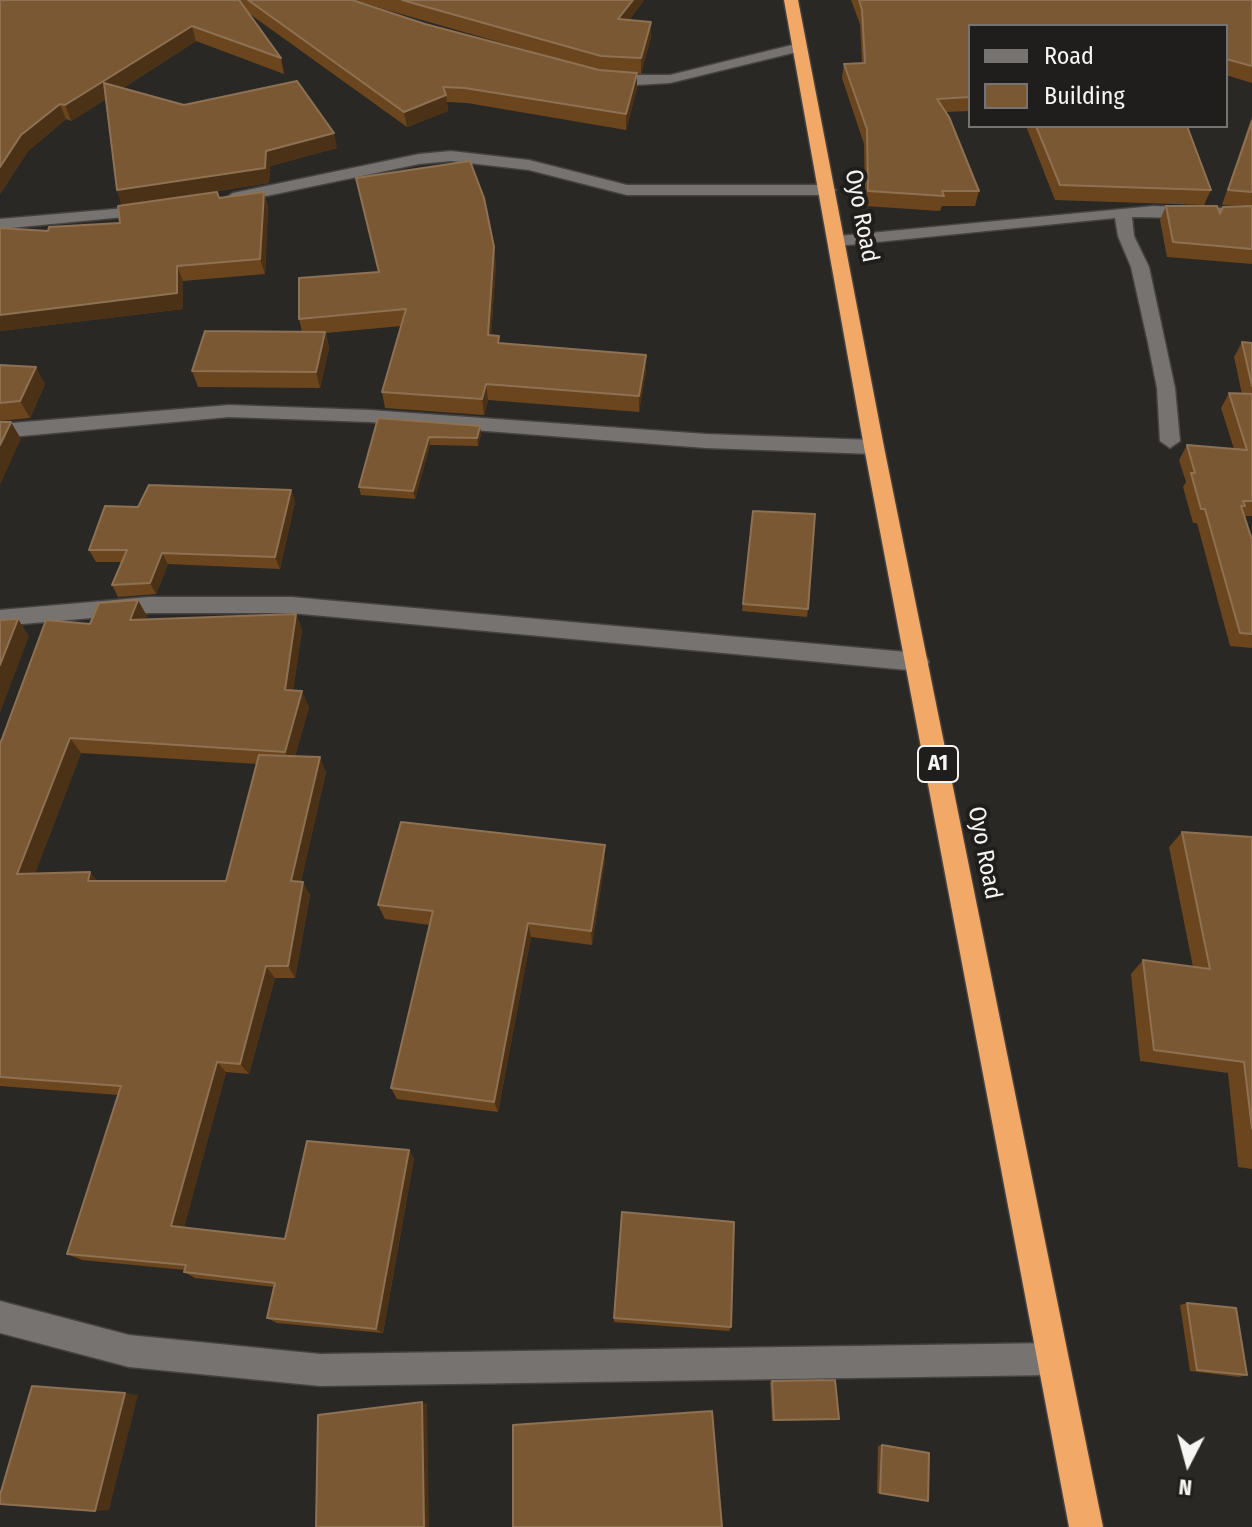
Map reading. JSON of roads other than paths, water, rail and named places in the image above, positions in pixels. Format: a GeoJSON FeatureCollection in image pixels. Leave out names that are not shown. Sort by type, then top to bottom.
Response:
{"type":"FeatureCollection","features":[{"type":"Feature","properties":{"kind":"highway","name":"Oyo Road"},"geometry":{"type":"LineString","coordinates":[[791,0],[874,447],[1086,1527]]}},
{"type":"Feature","properties":{"kind":"street"},"geometry":{"type":"LineString","coordinates":[[585,74],[636,81],[670,79],[800,47]]}},
{"type":"Feature","properties":{"kind":"street"},"geometry":{"type":"LineString","coordinates":[[210,201],[419,159],[451,156],[529,165],[627,190],[828,190]]}},
{"type":"Feature","properties":{"kind":"street"},"geometry":{"type":"LineString","coordinates":[[0,224],[166,208]]}},
{"type":"Feature","properties":{"kind":"street"},"geometry":{"type":"LineString","coordinates":[[838,241],[961,226],[1123,213],[1252,214]]}},
{"type":"Feature","properties":{"kind":"street"},"geometry":{"type":"LineString","coordinates":[[1123,213],[1126,236],[1140,267],[1157,343],[1166,388],[1170,441]]}},
{"type":"Feature","properties":{"kind":"street"},"geometry":{"type":"LineString","coordinates":[[0,431],[229,411],[370,416],[706,441],[874,447]]}},
{"type":"Feature","properties":{"kind":"street"},"geometry":{"type":"LineString","coordinates":[[0,618],[149,605],[291,605],[918,662]]}},
{"type":"Feature","properties":{"kind":"street"},"geometry":{"type":"LineString","coordinates":[[41,642],[51,614]]}},
{"type":"Feature","properties":{"kind":"street"},"geometry":{"type":"LineString","coordinates":[[0,1317],[129,1351],[320,1370],[1052,1359]]}}]}
